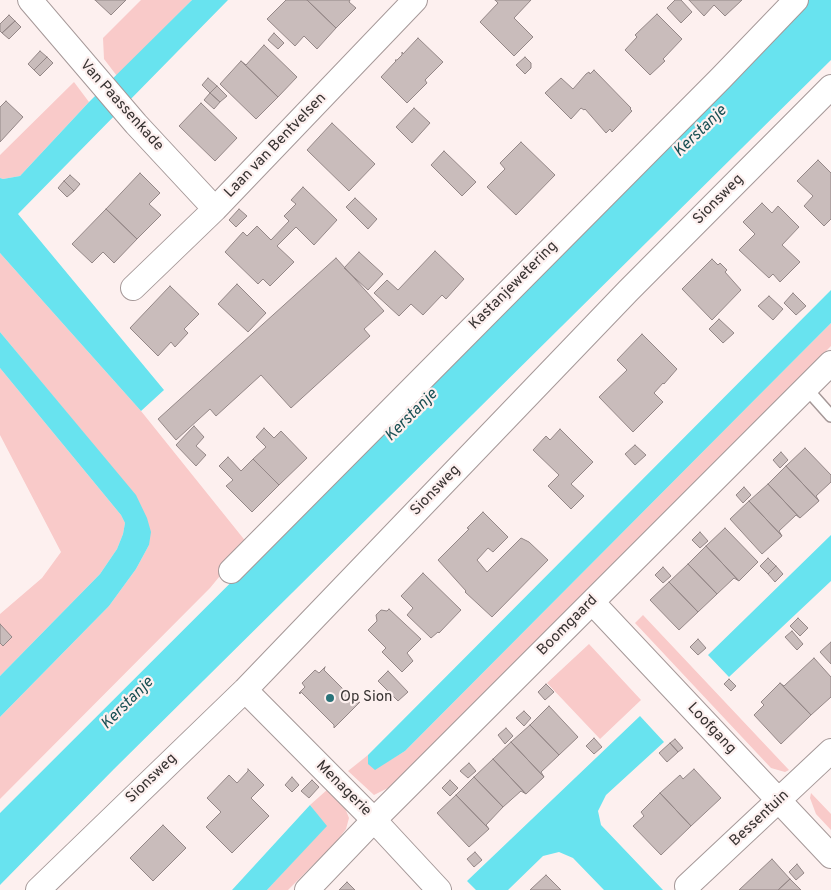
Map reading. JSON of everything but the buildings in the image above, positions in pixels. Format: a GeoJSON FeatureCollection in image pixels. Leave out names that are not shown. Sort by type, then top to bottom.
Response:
{"type":"FeatureCollection","features":[{"type":"Feature","properties":{"kind":"street","name":"Van Paassenkade"},"geometry":{"type":"LineString","coordinates":[[30,0],[136,124],[215,209]]}},
{"type":"Feature","properties":{"kind":"street","name":"Laan van Bentvelsen"},"geometry":{"type":"LineString","coordinates":[[133,288],[215,209],[415,0]]}},
{"type":"Feature","properties":{"kind":"street","name":"Kastanjewetering"},"geometry":{"type":"LineString","coordinates":[[231,571],[721,78],[796,0]]}},
{"type":"Feature","properties":{"kind":"street","name":"Sionsweg"},"geometry":{"type":"LineString","coordinates":[[38,890],[245,690],[628,291],[831,88]]}},
{"type":"Feature","properties":{"kind":"street","name":"Boomgaard"},"geometry":{"type":"LineString","coordinates":[[306,890],[831,363]]}},
{"type":"Feature","properties":{"kind":"street","name":"Loofgang"},"geometry":{"type":"LineString","coordinates":[[592,602],[778,802],[831,856]]}},
{"type":"Feature","properties":{"kind":"street","name":"Menagerie"},"geometry":{"type":"LineString","coordinates":[[245,690],[374,820],[439,890]]}},
{"type":"Feature","properties":{"kind":"street","name":"Bessentuin"},"geometry":{"type":"LineString","coordinates":[[687,886],[831,750]]}},
{"type":"Feature","properties":{"kind":"lane"},"geometry":{"type":"LineString","coordinates":[[806,388],[831,416]]}},
{"type":"Feature","properties":{"kind":"shaded area"},"geometry":{"type":"Polygon","coordinates":[[[141,0],[192,0],[117,76],[104,59],[103,38],[141,0]]]}},
{"type":"Feature","properties":{"kind":"shaded area"},"geometry":{"type":"Polygon","coordinates":[[[74,82],[89,102],[20,176],[0,178],[0,155],[74,82]]]}},
{"type":"Feature","properties":{"kind":"shaded area"},"geometry":{"type":"Polygon","coordinates":[[[0,253],[141,411],[247,543],[210,588],[0,799],[0,717],[109,606],[136,569],[149,545],[135,495],[0,332],[0,253]]]}},
{"type":"Feature","properties":{"kind":"shaded area"},"geometry":{"type":"Polygon","coordinates":[[[831,323],[831,346],[394,785],[374,795],[348,771],[368,755],[369,764],[375,769],[405,751],[831,323]]]}},
{"type":"Feature","properties":{"kind":"shaded area"},"geometry":{"type":"Polygon","coordinates":[[[0,368],[121,515],[125,523],[117,549],[100,574],[0,676],[0,614],[42,578],[61,552],[0,435],[0,368]]]}},
{"type":"Feature","properties":{"kind":"shaded area"},"geometry":{"type":"Polygon","coordinates":[[[643,615],[789,770],[785,772],[771,768],[635,623],[643,615]]]}},
{"type":"Feature","properties":{"kind":"shaded area"},"geometry":{"type":"Polygon","coordinates":[[[589,644],[641,700],[600,739],[547,683],[589,644]]]}},
{"type":"Feature","properties":{"kind":"shaded area"},"geometry":{"type":"Polygon","coordinates":[[[328,789],[345,808],[349,818],[346,829],[336,842],[288,890],[267,890],[326,826],[310,805],[328,789]]]}},
{"type":"Feature","properties":{"kind":"shaded area"},"geometry":{"type":"Polygon","coordinates":[[[811,793],[831,814],[831,830],[816,814],[810,798],[811,793]]]}},
{"type":"Feature","properties":{"kind":"water"},"geometry":{"type":"Polygon","coordinates":[[[192,0],[228,0],[18,214],[164,390],[141,411],[0,253],[0,178],[20,176],[89,102],[192,0]]]}},
{"type":"Feature","properties":{"kind":"water","name":"Kerstanje"},"geometry":{"type":"Polygon","coordinates":[[[808,0],[831,0],[831,60],[114,769],[0,885],[0,813],[616,198],[808,0]]]}},
{"type":"Feature","properties":{"kind":"water"},"geometry":{"type":"Polygon","coordinates":[[[831,290],[831,323],[405,751],[375,770],[368,764],[368,755],[831,290]]]}},
{"type":"Feature","properties":{"kind":"water"},"geometry":{"type":"Polygon","coordinates":[[[0,332],[136,495],[147,518],[151,532],[149,545],[136,569],[109,606],[0,717],[0,676],[100,574],[117,549],[125,523],[121,515],[0,368],[0,332]]]}},
{"type":"Feature","properties":{"kind":"water"},"geometry":{"type":"Polygon","coordinates":[[[831,535],[831,581],[729,677],[708,655],[831,535]]]}},
{"type":"Feature","properties":{"kind":"water"},"geometry":{"type":"Polygon","coordinates":[[[640,716],[664,742],[606,795],[598,811],[601,825],[663,890],[604,890],[573,858],[559,852],[543,856],[508,890],[476,890],[467,881],[640,716]]]}},
{"type":"Feature","properties":{"kind":"water"},"geometry":{"type":"Polygon","coordinates":[[[310,805],[327,826],[267,890],[232,890],[310,805]]]}},
{"type":"Feature","properties":{"kind":"place","name":"Op Sion"},"geometry":{"type":"Point","coordinates":[330,698]}}]}
